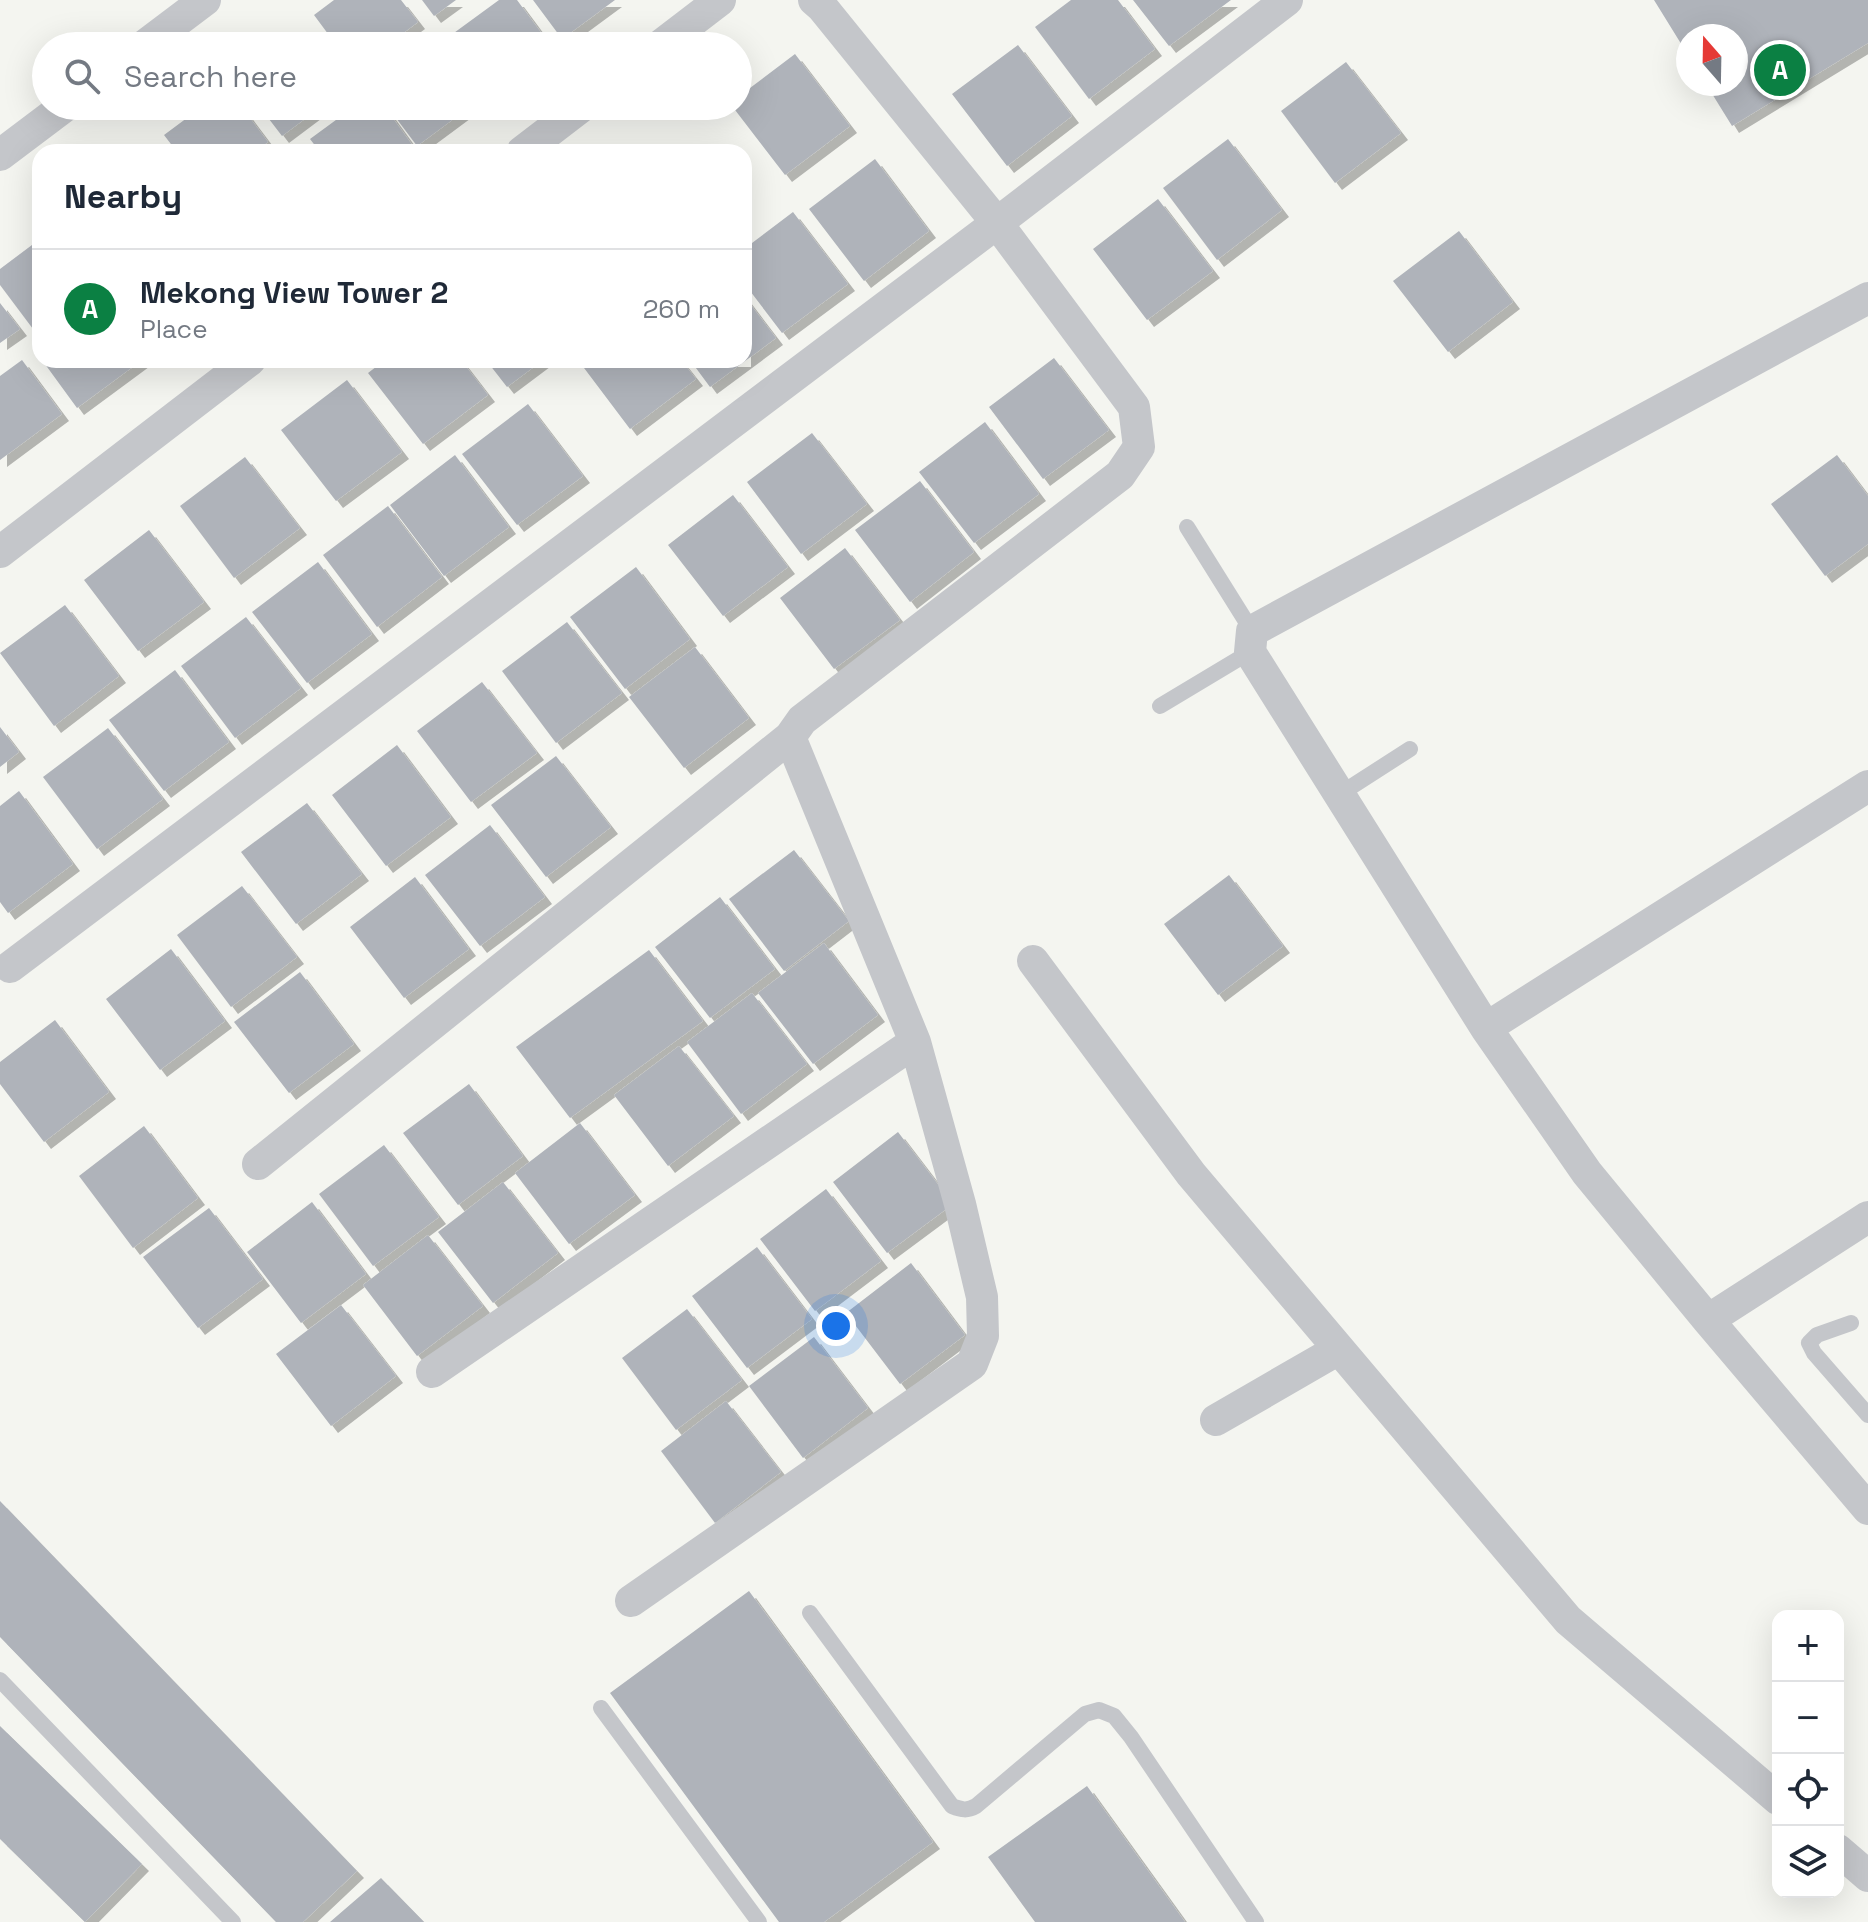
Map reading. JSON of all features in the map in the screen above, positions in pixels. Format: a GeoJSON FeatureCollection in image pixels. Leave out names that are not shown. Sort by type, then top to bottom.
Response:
{"type":"FeatureCollection","features":[{"type":"Feature","properties":{"kind":"street"},"geometry":{"type":"LineString","coordinates":[[163,32],[205,0]]}},
{"type":"Feature","properties":{"kind":"street"},"geometry":{"type":"LineString","coordinates":[[678,32],[720,0]]}},
{"type":"Feature","properties":{"kind":"street"},"geometry":{"type":"LineString","coordinates":[[258,1164],[790,737],[802,720],[1120,475],[1139,447],[1134,407],[997,223],[814,0]]}},
{"type":"Feature","properties":{"kind":"street"},"geometry":{"type":"LineString","coordinates":[[10,967],[997,223],[1287,0]]}},
{"type":"Feature","properties":{"kind":"street"},"geometry":{"type":"LineString","coordinates":[[0,155],[46,120]]}},
{"type":"Feature","properties":{"kind":"street"},"geometry":{"type":"LineString","coordinates":[[532,144],[564,120]]}},
{"type":"Feature","properties":{"kind":"street"},"geometry":{"type":"LineString","coordinates":[[1868,298],[1251,641],[1340,794],[1486,1028],[1587,1173],[1868,1509]]}},
{"type":"Feature","properties":{"kind":"street"},"geometry":{"type":"LineString","coordinates":[[0,552],[240,368]]}},
{"type":"Feature","properties":{"kind":"street"},"geometry":{"type":"LineString","coordinates":[[631,1601],[972,1364],[983,1336],[982,1297],[915,1042],[790,737]]}},
{"type":"Feature","properties":{"kind":"street"},"geometry":{"type":"LineString","coordinates":[[1486,1028],[1868,786]]}},
{"type":"Feature","properties":{"kind":"street"},"geometry":{"type":"LineString","coordinates":[[1033,961],[1191,1174],[1568,1620],[1772,1794]]}},
{"type":"Feature","properties":{"kind":"street"},"geometry":{"type":"LineString","coordinates":[[432,1372],[915,1042]]}},
{"type":"Feature","properties":{"kind":"street"},"geometry":{"type":"LineString","coordinates":[[1708,1320],[1868,1217]]}},
{"type":"Feature","properties":{"kind":"street"},"geometry":{"type":"LineString","coordinates":[[1216,1420],[1339,1349]]}},
{"type":"Feature","properties":{"kind":"street"},"geometry":{"type":"LineString","coordinates":[[1844,1855],[1868,1876]]}},
{"type":"Feature","properties":{"kind":"lane"},"geometry":{"type":"LineString","coordinates":[[1160,706],[1251,641],[1187,527]]}},
{"type":"Feature","properties":{"kind":"lane"},"geometry":{"type":"LineString","coordinates":[[1340,794],[1410,749]]}},
{"type":"Feature","properties":{"kind":"lane"},"geometry":{"type":"LineString","coordinates":[[1851,1323],[1817,1335],[1809,1343],[1814,1353],[1868,1415]]}},
{"type":"Feature","properties":{"kind":"lane"},"geometry":{"type":"LineString","coordinates":[[810,1613],[952,1806],[962,1810],[976,1806],[1085,1714],[1099,1710],[1114,1716],[1256,1922]]}},
{"type":"Feature","properties":{"kind":"lane"},"geometry":{"type":"LineString","coordinates":[[0,1680],[233,1922]]}},
{"type":"Feature","properties":{"kind":"lane"},"geometry":{"type":"LineString","coordinates":[[601,1708],[759,1922]]}},
{"type":"Feature","properties":{"kind":"building"},"geometry":{"type":"Polygon","coordinates":[[[334,0],[401,0],[418,22],[405,32],[327,32],[314,15],[334,0]]]}},
{"type":"Feature","properties":{"kind":"building"},"geometry":{"type":"Polygon","coordinates":[[[422,0],[456,0],[434,16],[422,0]]]}},
{"type":"Feature","properties":{"kind":"building"},"geometry":{"type":"Polygon","coordinates":[[[499,0],[517,0],[541,32],[455,32],[499,0]]]}},
{"type":"Feature","properties":{"kind":"building"},"geometry":{"type":"Polygon","coordinates":[[[533,0],[615,0],[572,32],[557,32],[533,0]]]}},
{"type":"Feature","properties":{"kind":"building"},"geometry":{"type":"Polygon","coordinates":[[[1071,0],[1118,0],[1155,49],[1089,99],[1035,27],[1071,0]]]}},
{"type":"Feature","properties":{"kind":"building"},"geometry":{"type":"Polygon","coordinates":[[[1133,0],[1231,0],[1169,46],[1133,0]]]}},
{"type":"Feature","properties":{"kind":"building"},"geometry":{"type":"Polygon","coordinates":[[[1654,0],[1868,0],[1868,43],[1732,126],[1713,96],[1748,96],[1748,24],[1676,24],[1676,36],[1654,0]]]}},
{"type":"Feature","properties":{"kind":"building"},"geometry":{"type":"Polygon","coordinates":[[[1018,45],[1072,116],[1007,166],[952,94],[1018,45]]]}},
{"type":"Feature","properties":{"kind":"building"},"geometry":{"type":"Polygon","coordinates":[[[795,54],[850,126],[785,175],[743,120],[752,120],[752,86],[795,54]]]}},
{"type":"Feature","properties":{"kind":"building"},"geometry":{"type":"Polygon","coordinates":[[[1346,62],[1401,133],[1335,183],[1281,111],[1346,62]]]}},
{"type":"Feature","properties":{"kind":"building"},"geometry":{"type":"Polygon","coordinates":[[[184,120],[252,120],[268,142],[171,144],[164,135],[184,120]]]}},
{"type":"Feature","properties":{"kind":"building"},"geometry":{"type":"Polygon","coordinates":[[[270,120],[303,120],[282,136],[270,120]]]}},
{"type":"Feature","properties":{"kind":"building"},"geometry":{"type":"Polygon","coordinates":[[[336,120],[394,120],[412,144],[314,144],[310,139],[336,120]]]}},
{"type":"Feature","properties":{"kind":"building"},"geometry":{"type":"Polygon","coordinates":[[[398,120],[452,120],[420,144],[416,144],[398,120]]]}},
{"type":"Feature","properties":{"kind":"building"},"geometry":{"type":"Polygon","coordinates":[[[1228,139],[1282,210],[1217,260],[1163,188],[1228,139]]]}},
{"type":"Feature","properties":{"kind":"building"},"geometry":{"type":"Polygon","coordinates":[[[875,159],[929,231],[864,281],[809,209],[875,159]]]}},
{"type":"Feature","properties":{"kind":"building"},"geometry":{"type":"Polygon","coordinates":[[[1158,199],[1213,271],[1147,320],[1093,249],[1158,199]]]}},
{"type":"Feature","properties":{"kind":"building"},"geometry":{"type":"Polygon","coordinates":[[[793,212],[848,284],[782,333],[752,294],[752,243],[793,212]]]}},
{"type":"Feature","properties":{"kind":"building"},"geometry":{"type":"Polygon","coordinates":[[[1459,231],[1513,302],[1448,352],[1393,281],[1459,231]]]}},
{"type":"Feature","properties":{"kind":"building"},"geometry":{"type":"Polygon","coordinates":[[[32,245],[32,328],[0,285],[0,269],[32,245]]]}},
{"type":"Feature","properties":{"kind":"building"},"geometry":{"type":"Polygon","coordinates":[[[0,303],[20,329],[0,343],[0,303]]]}},
{"type":"Feature","properties":{"kind":"building"},"geometry":{"type":"Polygon","coordinates":[[[752,306],[776,338],[752,356],[752,306]]]}},
{"type":"Feature","properties":{"kind":"building"},"geometry":{"type":"Polygon","coordinates":[[[1054,358],[1109,430],[1043,479],[989,407],[1054,358]]]}},
{"type":"Feature","properties":{"kind":"building"},"geometry":{"type":"Polygon","coordinates":[[[22,360],[62,414],[0,460],[0,376],[22,360]]]}},
{"type":"Feature","properties":{"kind":"building"},"geometry":{"type":"Polygon","coordinates":[[[48,368],[131,368],[77,408],[48,368]]]}},
{"type":"Feature","properties":{"kind":"building"},"geometry":{"type":"Polygon","coordinates":[[[375,368],[467,368],[488,395],[423,444],[368,373],[375,368]]]}},
{"type":"Feature","properties":{"kind":"building"},"geometry":{"type":"Polygon","coordinates":[[[492,368],[532,368],[507,387],[492,368]]]}},
{"type":"Feature","properties":{"kind":"building"},"geometry":{"type":"Polygon","coordinates":[[[584,368],[687,368],[696,379],[630,429],[584,368]]]}},
{"type":"Feature","properties":{"kind":"building"},"geometry":{"type":"Polygon","coordinates":[[[696,368],[736,368],[710,387],[696,368]]]}},
{"type":"Feature","properties":{"kind":"building"},"geometry":{"type":"Polygon","coordinates":[[[347,380],[402,452],[336,501],[281,430],[347,380]]]}},
{"type":"Feature","properties":{"kind":"building"},"geometry":{"type":"Polygon","coordinates":[[[528,404],[583,476],[517,525],[462,454],[528,404]]]}},
{"type":"Feature","properties":{"kind":"building"},"geometry":{"type":"Polygon","coordinates":[[[985,422],[1039,494],[974,543],[919,472],[985,422]]]}},
{"type":"Feature","properties":{"kind":"building"},"geometry":{"type":"Polygon","coordinates":[[[812,433],[867,504],[801,554],[747,482],[812,433]]]}},
{"type":"Feature","properties":{"kind":"building"},"geometry":{"type":"Polygon","coordinates":[[[455,455],[509,527],[444,576],[390,505],[455,455]]]}},
{"type":"Feature","properties":{"kind":"building"},"geometry":{"type":"Polygon","coordinates":[[[1837,455],[1868,496],[1868,544],[1825,576],[1771,504],[1837,455]]]}},
{"type":"Feature","properties":{"kind":"building"},"geometry":{"type":"Polygon","coordinates":[[[245,457],[300,528],[234,578],[180,506],[245,457]]]}},
{"type":"Feature","properties":{"kind":"building"},"geometry":{"type":"Polygon","coordinates":[[[920,481],[974,552],[910,602],[855,530],[920,481]]]}},
{"type":"Feature","properties":{"kind":"building"},"geometry":{"type":"Polygon","coordinates":[[[733,495],[788,567],[723,616],[668,545],[733,495]]]}},
{"type":"Feature","properties":{"kind":"building"},"geometry":{"type":"Polygon","coordinates":[[[388,506],[442,577],[377,627],[323,555],[388,506]]]}},
{"type":"Feature","properties":{"kind":"building"},"geometry":{"type":"Polygon","coordinates":[[[149,530],[204,602],[138,651],[84,580],[149,530]]]}},
{"type":"Feature","properties":{"kind":"building"},"geometry":{"type":"Polygon","coordinates":[[[845,548],[900,620],[834,669],[780,598],[845,548]]]}},
{"type":"Feature","properties":{"kind":"building"},"geometry":{"type":"Polygon","coordinates":[[[318,562],[372,634],[307,683],[252,612],[318,562]]]}},
{"type":"Feature","properties":{"kind":"building"},"geometry":{"type":"Polygon","coordinates":[[[636,567],[690,639],[625,689],[570,617],[636,567]]]}},
{"type":"Feature","properties":{"kind":"building"},"geometry":{"type":"Polygon","coordinates":[[[65,605],[119,676],[54,726],[0,653],[65,605]]]}},
{"type":"Feature","properties":{"kind":"building"},"geometry":{"type":"Polygon","coordinates":[[[246,617],[301,688],[235,738],[181,666],[246,617]]]}},
{"type":"Feature","properties":{"kind":"building"},"geometry":{"type":"Polygon","coordinates":[[[567,622],[622,693],[556,743],[502,671],[567,622]]]}},
{"type":"Feature","properties":{"kind":"building"},"geometry":{"type":"Polygon","coordinates":[[[695,647],[749,718],[684,768],[629,697],[695,647]]]}},
{"type":"Feature","properties":{"kind":"building"},"geometry":{"type":"Polygon","coordinates":[[[175,670],[229,742],[164,791],[109,720],[175,670]]]}},
{"type":"Feature","properties":{"kind":"building"},"geometry":{"type":"Polygon","coordinates":[[[482,682],[537,753],[471,802],[417,731],[482,682]]]}},
{"type":"Feature","properties":{"kind":"building"},"geometry":{"type":"Polygon","coordinates":[[[0,727],[19,752],[0,767],[0,727]]]}},
{"type":"Feature","properties":{"kind":"building"},"geometry":{"type":"Polygon","coordinates":[[[108,728],[163,799],[97,849],[43,777],[108,728]]]}},
{"type":"Feature","properties":{"kind":"building"},"geometry":{"type":"Polygon","coordinates":[[[397,745],[451,817],[386,866],[332,795],[397,745]]]}},
{"type":"Feature","properties":{"kind":"building"},"geometry":{"type":"Polygon","coordinates":[[[556,756],[611,827],[546,877],[491,805],[556,756]]]}},
{"type":"Feature","properties":{"kind":"building"},"geometry":{"type":"Polygon","coordinates":[[[19,791],[73,864],[8,913],[0,902],[0,806],[19,791]]]}},
{"type":"Feature","properties":{"kind":"building"},"geometry":{"type":"Polygon","coordinates":[[[307,803],[362,874],[296,924],[241,852],[307,803]]]}},
{"type":"Feature","properties":{"kind":"building"},"geometry":{"type":"Polygon","coordinates":[[[490,825],[545,897],[480,946],[425,875],[490,825]]]}},
{"type":"Feature","properties":{"kind":"building"},"geometry":{"type":"Polygon","coordinates":[[[794,850],[849,921],[784,971],[729,899],[794,850]]]}},
{"type":"Feature","properties":{"kind":"building"},"geometry":{"type":"Polygon","coordinates":[[[1229,875],[1283,946],[1218,995],[1164,924],[1229,875]]]}},
{"type":"Feature","properties":{"kind":"building"},"geometry":{"type":"Polygon","coordinates":[[[415,877],[469,949],[404,998],[350,927],[415,877]]]}},
{"type":"Feature","properties":{"kind":"building"},"geometry":{"type":"Polygon","coordinates":[[[242,886],[297,957],[231,1007],[177,935],[242,886]]]}},
{"type":"Feature","properties":{"kind":"building"},"geometry":{"type":"Polygon","coordinates":[[[720,897],[775,969],[710,1018],[655,947],[720,897]]]}},
{"type":"Feature","properties":{"kind":"building"},"geometry":{"type":"Polygon","coordinates":[[[824,943],[878,1015],[813,1064],[758,993],[824,943]]]}},
{"type":"Feature","properties":{"kind":"building"},"geometry":{"type":"Polygon","coordinates":[[[171,949],[225,1021],[160,1070],[106,999],[171,949]]]}},
{"type":"Feature","properties":{"kind":"building"},"geometry":{"type":"Polygon","coordinates":[[[649,950],[703,1021],[570,1118],[516,1047],[649,950]]]}},
{"type":"Feature","properties":{"kind":"building"},"geometry":{"type":"Polygon","coordinates":[[[300,972],[354,1044],[289,1093],[234,1022],[300,972]]]}},
{"type":"Feature","properties":{"kind":"building"},"geometry":{"type":"Polygon","coordinates":[[[752,993],[807,1064],[741,1114],[687,1042],[752,993]]]}},
{"type":"Feature","properties":{"kind":"building"},"geometry":{"type":"Polygon","coordinates":[[[55,1020],[109,1092],[44,1142],[0,1084],[0,1062],[55,1020]]]}},
{"type":"Feature","properties":{"kind":"building"},"geometry":{"type":"Polygon","coordinates":[[[679,1046],[734,1116],[668,1166],[614,1095],[679,1046]]]}},
{"type":"Feature","properties":{"kind":"building"},"geometry":{"type":"Polygon","coordinates":[[[469,1084],[523,1156],[458,1205],[403,1133],[469,1084]]]}},
{"type":"Feature","properties":{"kind":"building"},"geometry":{"type":"Polygon","coordinates":[[[580,1123],[635,1195],[569,1244],[515,1173],[580,1123]]]}},
{"type":"Feature","properties":{"kind":"building"},"geometry":{"type":"Polygon","coordinates":[[[144,1126],[198,1198],[133,1248],[79,1176],[144,1126]]]}},
{"type":"Feature","properties":{"kind":"building"},"geometry":{"type":"Polygon","coordinates":[[[898,1132],[953,1204],[887,1253],[833,1182],[898,1132]]]}},
{"type":"Feature","properties":{"kind":"building"},"geometry":{"type":"Polygon","coordinates":[[[384,1145],[439,1217],[373,1266],[319,1194],[384,1145]]]}},
{"type":"Feature","properties":{"kind":"building"},"geometry":{"type":"Polygon","coordinates":[[[503,1182],[558,1253],[493,1303],[438,1232],[503,1182]]]}},
{"type":"Feature","properties":{"kind":"building"},"geometry":{"type":"Polygon","coordinates":[[[826,1189],[881,1261],[815,1311],[760,1239],[826,1189]]]}},
{"type":"Feature","properties":{"kind":"building"},"geometry":{"type":"Polygon","coordinates":[[[312,1202],[366,1274],[301,1323],[247,1252],[312,1202]]]}},
{"type":"Feature","properties":{"kind":"building"},"geometry":{"type":"Polygon","coordinates":[[[209,1208],[263,1279],[198,1328],[143,1257],[209,1208]]]}},
{"type":"Feature","properties":{"kind":"building"},"geometry":{"type":"Polygon","coordinates":[[[428,1235],[483,1306],[417,1356],[363,1285],[428,1235]]]}},
{"type":"Feature","properties":{"kind":"building"},"geometry":{"type":"Polygon","coordinates":[[[757,1247],[812,1319],[747,1368],[692,1296],[757,1247]]]}},
{"type":"Feature","properties":{"kind":"building"},"geometry":{"type":"Polygon","coordinates":[[[911,1263],[965,1335],[900,1384],[846,1313],[911,1263]]]}},
{"type":"Feature","properties":{"kind":"building"},"geometry":{"type":"Polygon","coordinates":[[[341,1305],[396,1376],[331,1426],[276,1354],[341,1305]]]}},
{"type":"Feature","properties":{"kind":"building"},"geometry":{"type":"Polygon","coordinates":[[[687,1309],[742,1380],[676,1430],[622,1358],[687,1309]]]}},
{"type":"Feature","properties":{"kind":"building"},"geometry":{"type":"Polygon","coordinates":[[[814,1337],[868,1408],[803,1458],[749,1386],[814,1337]]]}},
{"type":"Feature","properties":{"kind":"building"},"geometry":{"type":"Polygon","coordinates":[[[726,1401],[781,1472],[715,1523],[661,1451],[726,1401]]]}},
{"type":"Feature","properties":{"kind":"building"},"geometry":{"type":"Polygon","coordinates":[[[0,1501],[357,1871],[303,1922],[276,1922],[0,1637],[0,1501]]]}},
{"type":"Feature","properties":{"kind":"building"},"geometry":{"type":"Polygon","coordinates":[[[749,1591],[933,1842],[824,1922],[779,1922],[610,1693],[749,1591]]]}},
{"type":"Feature","properties":{"kind":"building"},"geometry":{"type":"Polygon","coordinates":[[[0,1726],[142,1864],[85,1922],[0,1839],[0,1726]]]}},
{"type":"Feature","properties":{"kind":"building"},"geometry":{"type":"Polygon","coordinates":[[[1087,1786],[1185,1922],[1035,1922],[988,1857],[1087,1786]]]}},
{"type":"Feature","properties":{"kind":"building"},"geometry":{"type":"Polygon","coordinates":[[[381,1878],[424,1922],[330,1922],[381,1878]]]}},
{"type":"Feature","properties":{"kind":"place","name":"Mekong View Tower 2"},"geometry":{"type":"Point","coordinates":[1780,70]}}]}
